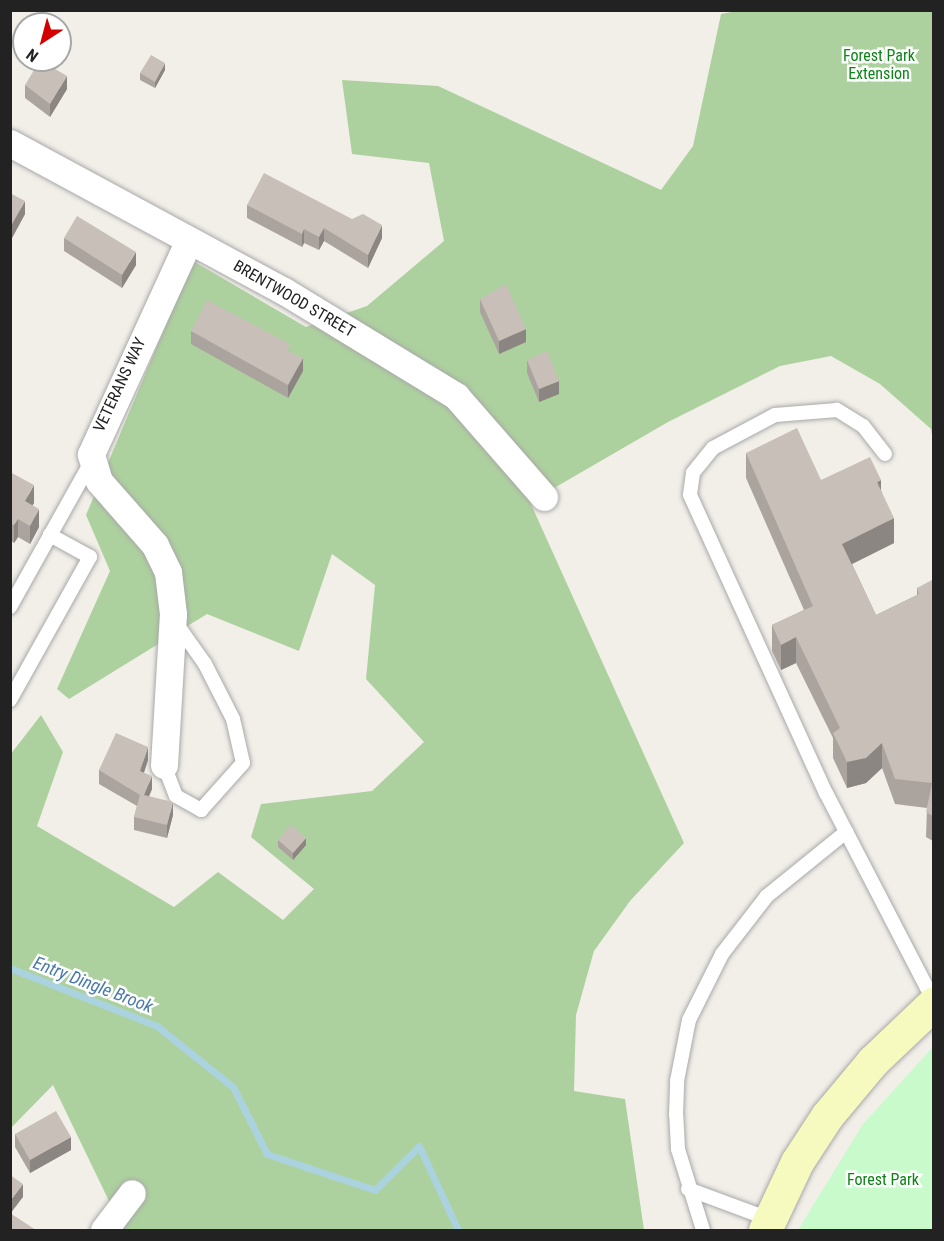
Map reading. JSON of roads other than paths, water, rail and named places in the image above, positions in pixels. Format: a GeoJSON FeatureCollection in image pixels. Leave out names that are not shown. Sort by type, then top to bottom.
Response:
{"type":"FeatureCollection","features":[{"type":"Feature","properties":{"kind":"main road"},"geometry":{"type":"LineString","coordinates":[[767,1225],[797,1162],[827,1116],[873,1061],[933,1002]]}},
{"type":"Feature","properties":{"kind":"street","name":"BRENTWOOD STREET"},"geometry":{"type":"LineString","coordinates":[[10,142],[189,240],[456,396],[544,498]]}},
{"type":"Feature","properties":{"kind":"street","name":"VETERANS WAY"},"geometry":{"type":"LineString","coordinates":[[91,462],[95,438],[189,240]]}},
{"type":"Feature","properties":{"kind":"street"},"geometry":{"type":"LineString","coordinates":[[91,462],[105,490],[165,560],[173,619],[164,765]]}},
{"type":"Feature","properties":{"kind":"street"},"geometry":{"type":"LineString","coordinates":[[104,1230],[132,1193]]}},
{"type":"Feature","properties":{"kind":"lane"},"geometry":{"type":"LineString","coordinates":[[885,454],[863,426],[837,411],[775,415],[713,448],[693,473],[690,495],[846,832],[933,1002]]}},
{"type":"Feature","properties":{"kind":"lane"},"geometry":{"type":"LineString","coordinates":[[10,608],[91,462]]}},
{"type":"Feature","properties":{"kind":"lane"},"geometry":{"type":"LineString","coordinates":[[10,700],[90,557],[50,535]]}},
{"type":"Feature","properties":{"kind":"lane"},"geometry":{"type":"LineString","coordinates":[[164,765],[176,796],[201,810],[243,764],[233,719],[205,664],[173,619]]}},
{"type":"Feature","properties":{"kind":"lane"},"geometry":{"type":"LineString","coordinates":[[703,1230],[688,1189],[678,1149],[677,1081],[698,1000],[722,954],[767,896],[846,832]]}},
{"type":"Feature","properties":{"kind":"lane"},"geometry":{"type":"LineString","coordinates":[[688,1189],[767,1225]]}},
{"type":"Feature","properties":{"kind":"waterway","name":"Entry Dingle Brook"},"geometry":{"type":"LineString","coordinates":[[10,968],[157,1026],[233,1087],[267,1154],[375,1190],[419,1146],[458,1230]]}},
{"type":"Feature","properties":{"kind":"park label","name":"Forest Park Extension"},"geometry":{"type":"Point","coordinates":[879,65]}},
{"type":"Feature","properties":{"kind":"park label","name":"Forest Park"},"geometry":{"type":"Point","coordinates":[883,1180]}}]}
